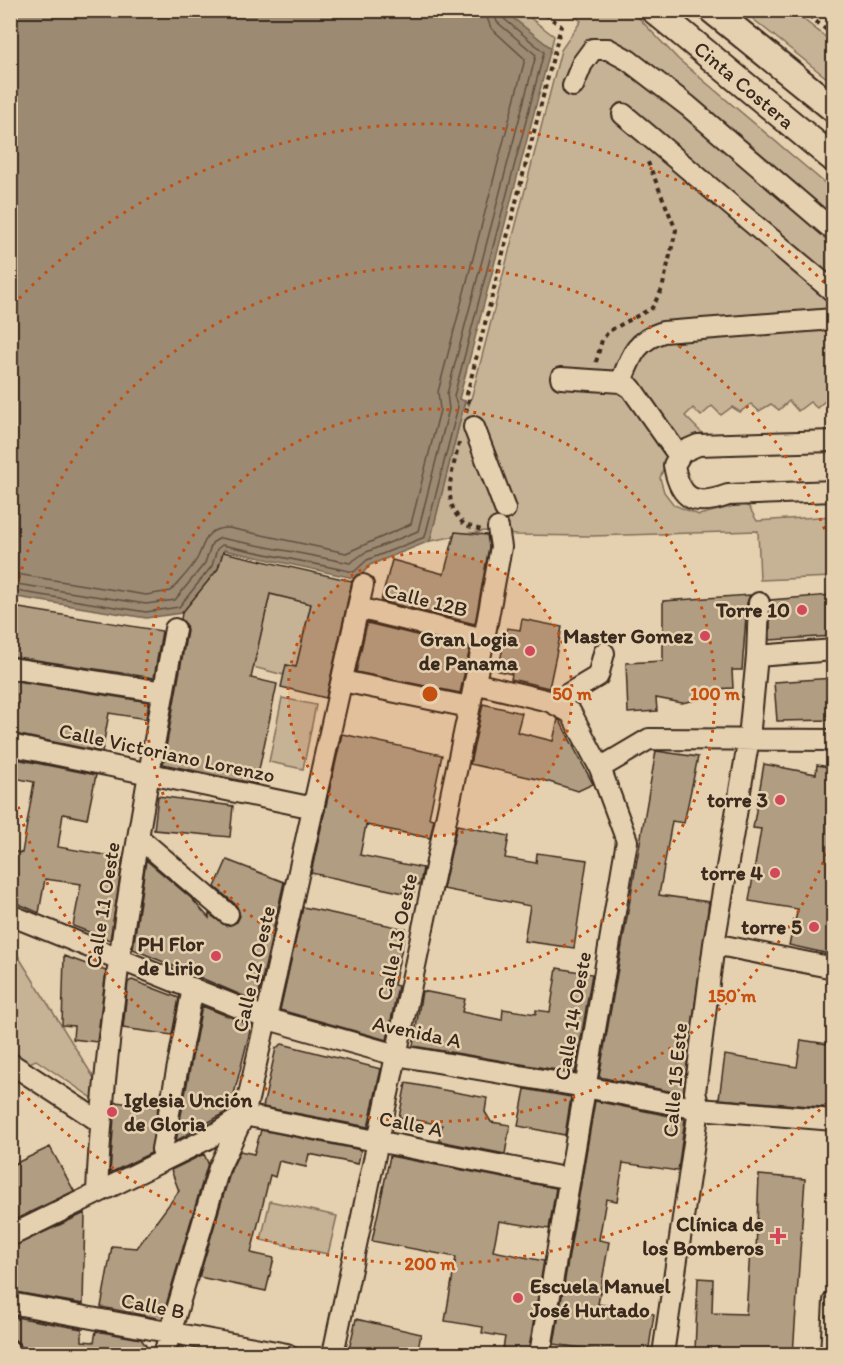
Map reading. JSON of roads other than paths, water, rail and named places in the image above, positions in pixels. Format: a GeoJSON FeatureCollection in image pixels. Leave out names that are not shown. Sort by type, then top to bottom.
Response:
{"type":"FeatureCollection","features":[{"type":"Feature","properties":{"kind":"main road","name":"Cinta Costera"},"geometry":{"type":"LineString","coordinates":[[654,10],[834,159]]}},
{"type":"Feature","properties":{"kind":"main road","name":"Cinta Costera"},"geometry":{"type":"LineString","coordinates":[[712,10],[834,109]]}},
{"type":"Feature","properties":{"kind":"street"},"geometry":{"type":"LineString","coordinates":[[573,86],[582,64],[593,49],[608,49],[628,60],[688,106],[834,231]]}},
{"type":"Feature","properties":{"kind":"street"},"geometry":{"type":"LineString","coordinates":[[623,114],[834,292]]}},
{"type":"Feature","properties":{"kind":"street"},"geometry":{"type":"LineString","coordinates":[[621,382],[633,352],[647,337],[663,332],[834,319]]}},
{"type":"Feature","properties":{"kind":"street"},"geometry":{"type":"LineString","coordinates":[[561,378],[621,382],[631,388],[679,456]]}},
{"type":"Feature","properties":{"kind":"street"},"geometry":{"type":"LineString","coordinates":[[466,428],[505,509]]}},
{"type":"Feature","properties":{"kind":"street"},"geometry":{"type":"LineString","coordinates":[[834,441],[698,445],[682,452],[674,465],[677,484],[685,495],[698,500],[715,500],[728,495],[834,491]]}},
{"type":"Feature","properties":{"kind":"street","name":"Calle 13 Oeste"},"geometry":{"type":"LineString","coordinates":[[333,1354],[484,639],[501,547],[499,531]]}},
{"type":"Feature","properties":{"kind":"street","name":"Calle 12 Oeste"},"geometry":{"type":"LineString","coordinates":[[164,1354],[219,1168],[244,1115],[268,1019],[363,585]]}},
{"type":"Feature","properties":{"kind":"street","name":"Calle 15 Este"},"geometry":{"type":"LineString","coordinates":[[663,1354],[699,1109],[694,1092],[714,944],[749,738],[757,656],[759,603]]}},
{"type":"Feature","properties":{"kind":"street","name":"Calle 12B"},"geometry":{"type":"LineString","coordinates":[[358,608],[484,639]]}},
{"type":"Feature","properties":{"kind":"street","name":"Calle 11 Oeste"},"geometry":{"type":"LineString","coordinates":[[97,1191],[100,1122],[118,957],[175,629]]}},
{"type":"Feature","properties":{"kind":"street"},"geometry":{"type":"LineString","coordinates":[[757,656],[834,650]]}},
{"type":"Feature","properties":{"kind":"street"},"geometry":{"type":"LineString","coordinates":[[474,683],[553,703],[598,676],[604,653]]}},
{"type":"Feature","properties":{"kind":"street"},"geometry":{"type":"LineString","coordinates":[[10,668],[163,692]]}},
{"type":"Feature","properties":{"kind":"street"},"geometry":{"type":"LineString","coordinates":[[342,681],[469,707]]}},
{"type":"Feature","properties":{"kind":"street","name":"Calle 14 Oeste"},"geometry":{"type":"LineString","coordinates":[[540,1354],[627,841],[600,768],[571,713],[553,703]]}},
{"type":"Feature","properties":{"kind":"street"},"geometry":{"type":"LineString","coordinates":[[600,768],[649,739],[834,740]]}},
{"type":"Feature","properties":{"kind":"street","name":"Calle Victoriano Lorenzo"},"geometry":{"type":"LineString","coordinates":[[10,745],[314,808]]}},
{"type":"Feature","properties":{"kind":"street"},"geometry":{"type":"LineString","coordinates":[[138,837],[228,914]]}},
{"type":"Feature","properties":{"kind":"street","name":"Avenida A"},"geometry":{"type":"LineString","coordinates":[[10,915],[268,1019],[396,1055],[699,1109],[834,1120]]}},
{"type":"Feature","properties":{"kind":"street"},"geometry":{"type":"LineString","coordinates":[[714,944],[834,968]]}},
{"type":"Feature","properties":{"kind":"street"},"geometry":{"type":"LineString","coordinates":[[165,1159],[162,1149],[193,988]]}},
{"type":"Feature","properties":{"kind":"street"},"geometry":{"type":"LineString","coordinates":[[10,1063],[100,1122]]}},
{"type":"Feature","properties":{"kind":"street"},"geometry":{"type":"LineString","coordinates":[[10,1236],[97,1191],[209,1138],[244,1115]]}},
{"type":"Feature","properties":{"kind":"street","name":"Calle A"},"geometry":{"type":"LineString","coordinates":[[244,1115],[570,1179]]}},
{"type":"Feature","properties":{"kind":"street"},"geometry":{"type":"LineString","coordinates":[[831,1354],[834,1301]]}},
{"type":"Feature","properties":{"kind":"street","name":"Calle B"},"geometry":{"type":"LineString","coordinates":[[10,1303],[287,1354]]}},
{"type":"Feature","properties":{"kind":"water"},"geometry":{"type":"Polygon","coordinates":[[[10,11],[504,11],[551,48],[459,399],[465,401],[430,541],[370,565],[358,579],[224,550],[218,569],[182,613],[146,618],[11,596],[10,11]]]}},
{"type":"Feature","properties":{"kind":"place","name":"Torre 10"},"geometry":{"type":"Point","coordinates":[802,610]}},
{"type":"Feature","properties":{"kind":"place","name":"Master Gomez"},"geometry":{"type":"Point","coordinates":[705,636]}},
{"type":"Feature","properties":{"kind":"place","name":"Gran Logia de Panama"},"geometry":{"type":"Point","coordinates":[530,651]}},
{"type":"Feature","properties":{"kind":"place","name":"torre 3"},"geometry":{"type":"Point","coordinates":[780,800]}},
{"type":"Feature","properties":{"kind":"place","name":"torre 4"},"geometry":{"type":"Point","coordinates":[775,873]}},
{"type":"Feature","properties":{"kind":"place","name":"torre 5"},"geometry":{"type":"Point","coordinates":[814,927]}},
{"type":"Feature","properties":{"kind":"place","name":"PH Flor de Lirio"},"geometry":{"type":"Point","coordinates":[216,956]}},
{"type":"Feature","properties":{"kind":"place","name":"Iglesia Unción de Gloria"},"geometry":{"type":"Point","coordinates":[112,1112]}},
{"type":"Feature","properties":{"kind":"place","name":"Clínica de los Bomberos"},"geometry":{"type":"Point","coordinates":[778,1236]}},
{"type":"Feature","properties":{"kind":"place","name":"Escuela Manuel José Hurtado"},"geometry":{"type":"Point","coordinates":[518,1298]}}]}
